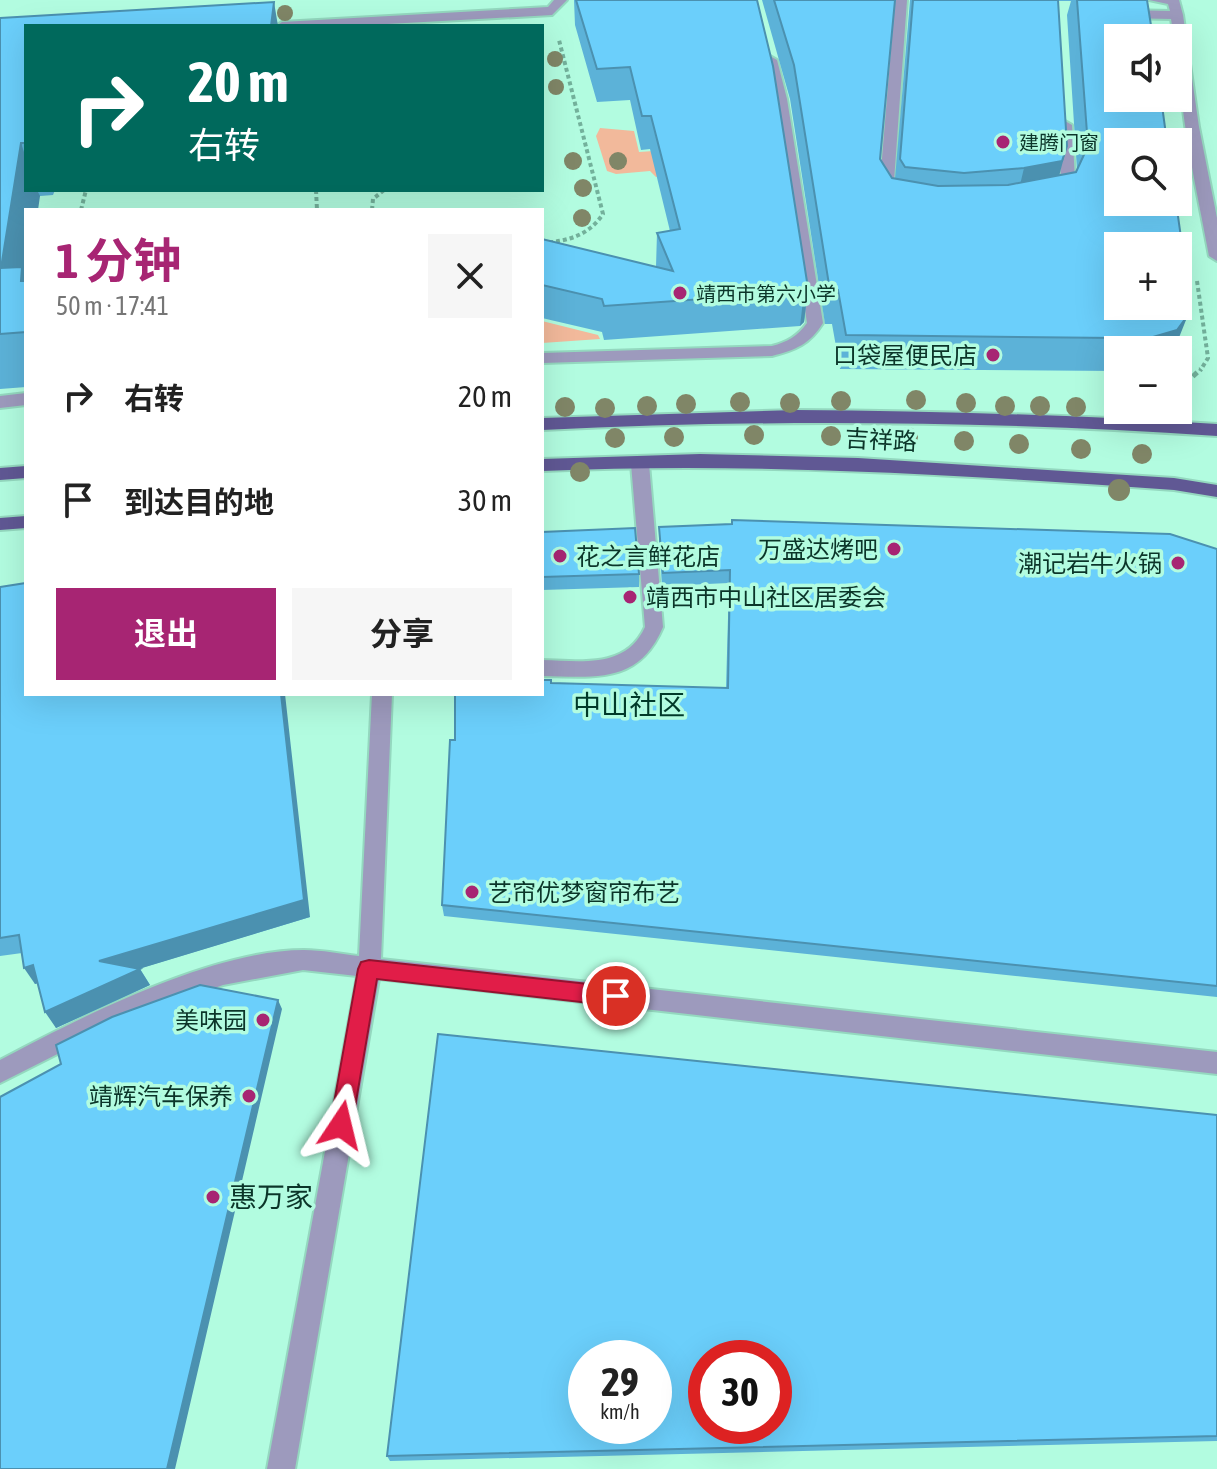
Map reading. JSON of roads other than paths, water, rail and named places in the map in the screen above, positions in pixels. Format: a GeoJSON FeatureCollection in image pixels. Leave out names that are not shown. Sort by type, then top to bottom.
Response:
{"type":"FeatureCollection","features":[{"type":"Feature","properties":{"kind":"main road","name":"吉祥路"},"geometry":{"type":"LineString","coordinates":[[544,424],[690,417],[875,416],[1217,430]]}},
{"type":"Feature","properties":{"kind":"main road","name":"吉祥路"},"geometry":{"type":"LineString","coordinates":[[544,465],[698,460],[871,463],[1174,484],[1217,491]]}},
{"type":"Feature","properties":{"kind":"main road"},"geometry":{"type":"LineString","coordinates":[[0,474],[24,472]]}},
{"type":"Feature","properties":{"kind":"main road"},"geometry":{"type":"LineString","coordinates":[[0,524],[24,522]]}},
{"type":"Feature","properties":{"kind":"street"},"geometry":{"type":"LineString","coordinates":[[892,206],[884,193],[901,0]]}},
{"type":"Feature","properties":{"kind":"street"},"geometry":{"type":"LineString","coordinates":[[1155,0],[1173,0],[1177,15],[1192,127],[1217,256]]}},
{"type":"Feature","properties":{"kind":"street"},"geometry":{"type":"LineString","coordinates":[[308,24],[556,5]]}},
{"type":"Feature","properties":{"kind":"street"},"geometry":{"type":"LineString","coordinates":[[1102,12],[1177,15]]}},
{"type":"Feature","properties":{"kind":"street"},"geometry":{"type":"LineString","coordinates":[[544,358],[772,351],[799,344],[808,336],[815,323],[780,99],[765,42]]}},
{"type":"Feature","properties":{"kind":"street"},"geometry":{"type":"LineString","coordinates":[[1050,203],[1061,200],[1068,180],[1063,103]]}},
{"type":"Feature","properties":{"kind":"street"},"geometry":{"type":"LineString","coordinates":[[0,402],[24,399]]}},
{"type":"Feature","properties":{"kind":"street"},"geometry":{"type":"LineString","coordinates":[[544,668],[609,668],[630,661],[648,648],[654,627],[640,464]]}},
{"type":"Feature","properties":{"kind":"street"},"geometry":{"type":"LineString","coordinates":[[281,1469],[369,969],[382,696]]}},
{"type":"Feature","properties":{"kind":"street"},"geometry":{"type":"LineString","coordinates":[[0,1072],[83,1028],[181,988],[254,965],[303,960],[1217,1063]]}},
{"type":"Feature","properties":{"kind":"place","name":"建腾门窗"},"geometry":{"type":"Point","coordinates":[1003,142]}},
{"type":"Feature","properties":{"kind":"place","name":"靖西市第六小学"},"geometry":{"type":"Point","coordinates":[680,293]}},
{"type":"Feature","properties":{"kind":"place","name":"口袋屋便民店"},"geometry":{"type":"Point","coordinates":[993,355]}},
{"type":"Feature","properties":{"kind":"place","name":"万盛达烤吧"},"geometry":{"type":"Point","coordinates":[894,549]}},
{"type":"Feature","properties":{"kind":"place","name":"花之言鲜花店"},"geometry":{"type":"Point","coordinates":[560,556]}},
{"type":"Feature","properties":{"kind":"place","name":"潮记岩牛火锅"},"geometry":{"type":"Point","coordinates":[1178,563]}},
{"type":"Feature","properties":{"kind":"place","name":"靖西市中山社区居委会"},"geometry":{"type":"Point","coordinates":[630,597]}},
{"type":"Feature","properties":{"kind":"place","name":"艺帘优梦窗帘布艺"},"geometry":{"type":"Point","coordinates":[472,892]}},
{"type":"Feature","properties":{"kind":"place","name":"美味园"},"geometry":{"type":"Point","coordinates":[263,1020]}},
{"type":"Feature","properties":{"kind":"place","name":"靖辉汽车保养"},"geometry":{"type":"Point","coordinates":[249,1096]}},
{"type":"Feature","properties":{"kind":"place","name":"惠万家"},"geometry":{"type":"Point","coordinates":[213,1197]}},
{"type":"Feature","properties":{"kind":"district","name":"中山社区"},"geometry":{"type":"Point","coordinates":[629,705]}}]}
